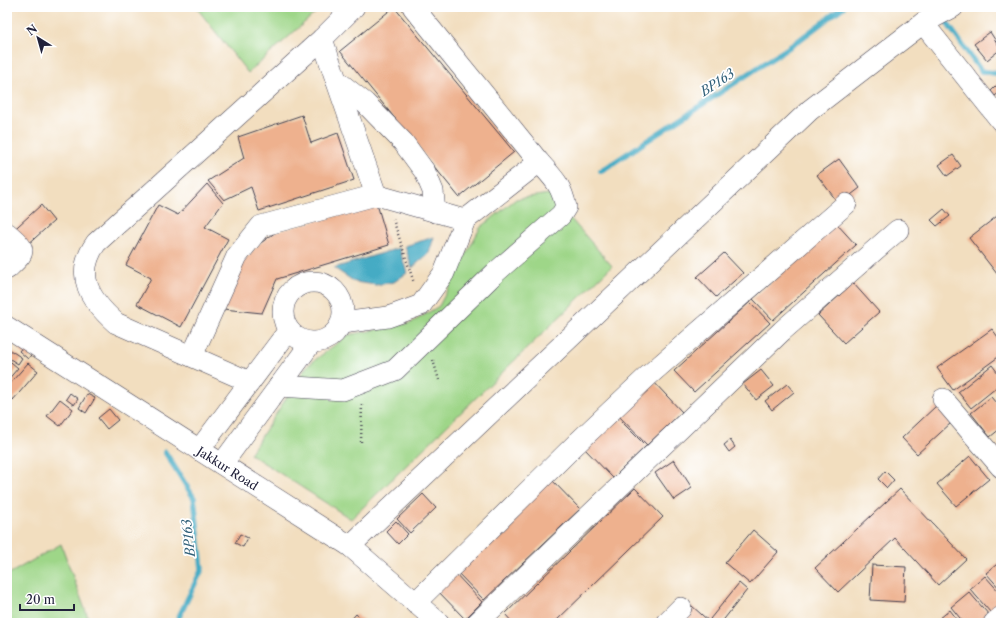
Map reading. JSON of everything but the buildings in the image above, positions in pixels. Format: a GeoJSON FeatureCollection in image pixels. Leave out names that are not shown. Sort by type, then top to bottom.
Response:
{"type":"FeatureCollection","features":[{"type":"Feature","properties":{"kind":"street"},"geometry":{"type":"LineString","coordinates":[[250,382],[116,323],[103,311],[91,296],[86,278],[86,266],[90,252],[96,244],[322,39],[354,7]]}},
{"type":"Feature","properties":{"kind":"street"},"geometry":{"type":"LineString","coordinates":[[279,386],[343,390],[395,370],[495,274],[561,215],[566,207],[559,184],[539,162],[413,7]]}},
{"type":"Feature","properties":{"kind":"street"},"geometry":{"type":"LineString","coordinates":[[350,546],[810,110],[923,23],[953,7]]}},
{"type":"Feature","properties":{"kind":"street"},"geometry":{"type":"LineString","coordinates":[[923,23],[1001,121]]}},
{"type":"Feature","properties":{"kind":"street"},"geometry":{"type":"LineString","coordinates":[[322,39],[336,80],[381,196]]}},
{"type":"Feature","properties":{"kind":"street"},"geometry":{"type":"LineString","coordinates":[[336,80],[364,102],[403,142],[425,172],[433,191],[435,212]]}},
{"type":"Feature","properties":{"kind":"street"},"geometry":{"type":"LineString","coordinates":[[342,323],[388,317],[421,305],[444,273],[465,220],[539,162]]}},
{"type":"Feature","properties":{"kind":"street"},"geometry":{"type":"LineString","coordinates":[[192,356],[237,256],[261,226],[381,196],[465,220]]}},
{"type":"Feature","properties":{"kind":"street"},"geometry":{"type":"LineString","coordinates":[[416,603],[576,444],[648,376],[846,204]]}},
{"type":"Feature","properties":{"kind":"street"},"geometry":{"type":"LineString","coordinates":[[477,623],[782,331],[898,230]]}},
{"type":"Feature","properties":{"kind":"street"},"geometry":{"type":"LineString","coordinates":[[7,234],[22,246],[23,250],[20,256],[7,269]]}},
{"type":"Feature","properties":{"kind":"street"},"geometry":{"type":"LineString","coordinates":[[309,282],[326,284],[334,289],[340,296],[344,314],[342,323],[337,332],[329,338],[320,342],[311,343],[293,335],[289,330],[283,317],[283,307],[287,297],[293,289],[309,282]]}},
{"type":"Feature","properties":{"kind":"street","name":"Jakkur Road"},"geometry":{"type":"LineString","coordinates":[[7,326],[350,546],[439,623]]}},
{"type":"Feature","properties":{"kind":"street"},"geometry":{"type":"LineString","coordinates":[[199,450],[289,330]]}},
{"type":"Feature","properties":{"kind":"street"},"geometry":{"type":"LineString","coordinates":[[222,464],[311,343]]}},
{"type":"Feature","properties":{"kind":"street"},"geometry":{"type":"LineString","coordinates":[[943,399],[997,455]]}},
{"type":"Feature","properties":{"kind":"street"},"geometry":{"type":"LineString","coordinates":[[666,623],[681,608]]}},
{"type":"Feature","properties":{"kind":"street"},"geometry":{"type":"LineString","coordinates":[[994,623],[1001,617]]}},
{"type":"Feature","properties":{"kind":"path"},"geometry":{"type":"LineString","coordinates":[[381,196],[421,305]]}},
{"type":"Feature","properties":{"kind":"path"},"geometry":{"type":"LineString","coordinates":[[361,442],[362,383]]}},
{"type":"Feature","properties":{"kind":"green space"},"geometry":{"type":"Polygon","coordinates":[[[196,7],[322,7],[248,73],[196,7]]]}},
{"type":"Feature","properties":{"kind":"green space"},"geometry":{"type":"Polygon","coordinates":[[[549,194],[612,266],[351,519],[250,454],[307,366],[348,335],[411,323],[439,306],[480,228],[516,199],[549,194]]]}},
{"type":"Feature","properties":{"kind":"green space"},"geometry":{"type":"Polygon","coordinates":[[[61,544],[90,623],[7,623],[7,575],[61,544]]]}},
{"type":"Feature","properties":{"kind":"water"},"geometry":{"type":"Polygon","coordinates":[[[434,237],[429,253],[412,268],[405,246],[434,237]]]}},
{"type":"Feature","properties":{"kind":"water"},"geometry":{"type":"Polygon","coordinates":[[[399,248],[407,273],[394,282],[376,285],[355,282],[334,268],[399,248]]]}},
{"type":"Feature","properties":{"kind":"waterway","name":"BP163"},"geometry":{"type":"LineString","coordinates":[[601,171],[794,44],[843,7]]}},
{"type":"Feature","properties":{"kind":"waterway"},"geometry":{"type":"LineString","coordinates":[[942,16],[981,71],[1001,74]]}},
{"type":"Feature","properties":{"kind":"waterway","name":"BP163"},"geometry":{"type":"LineString","coordinates":[[165,452],[194,498],[202,569],[176,623]]}}]}
